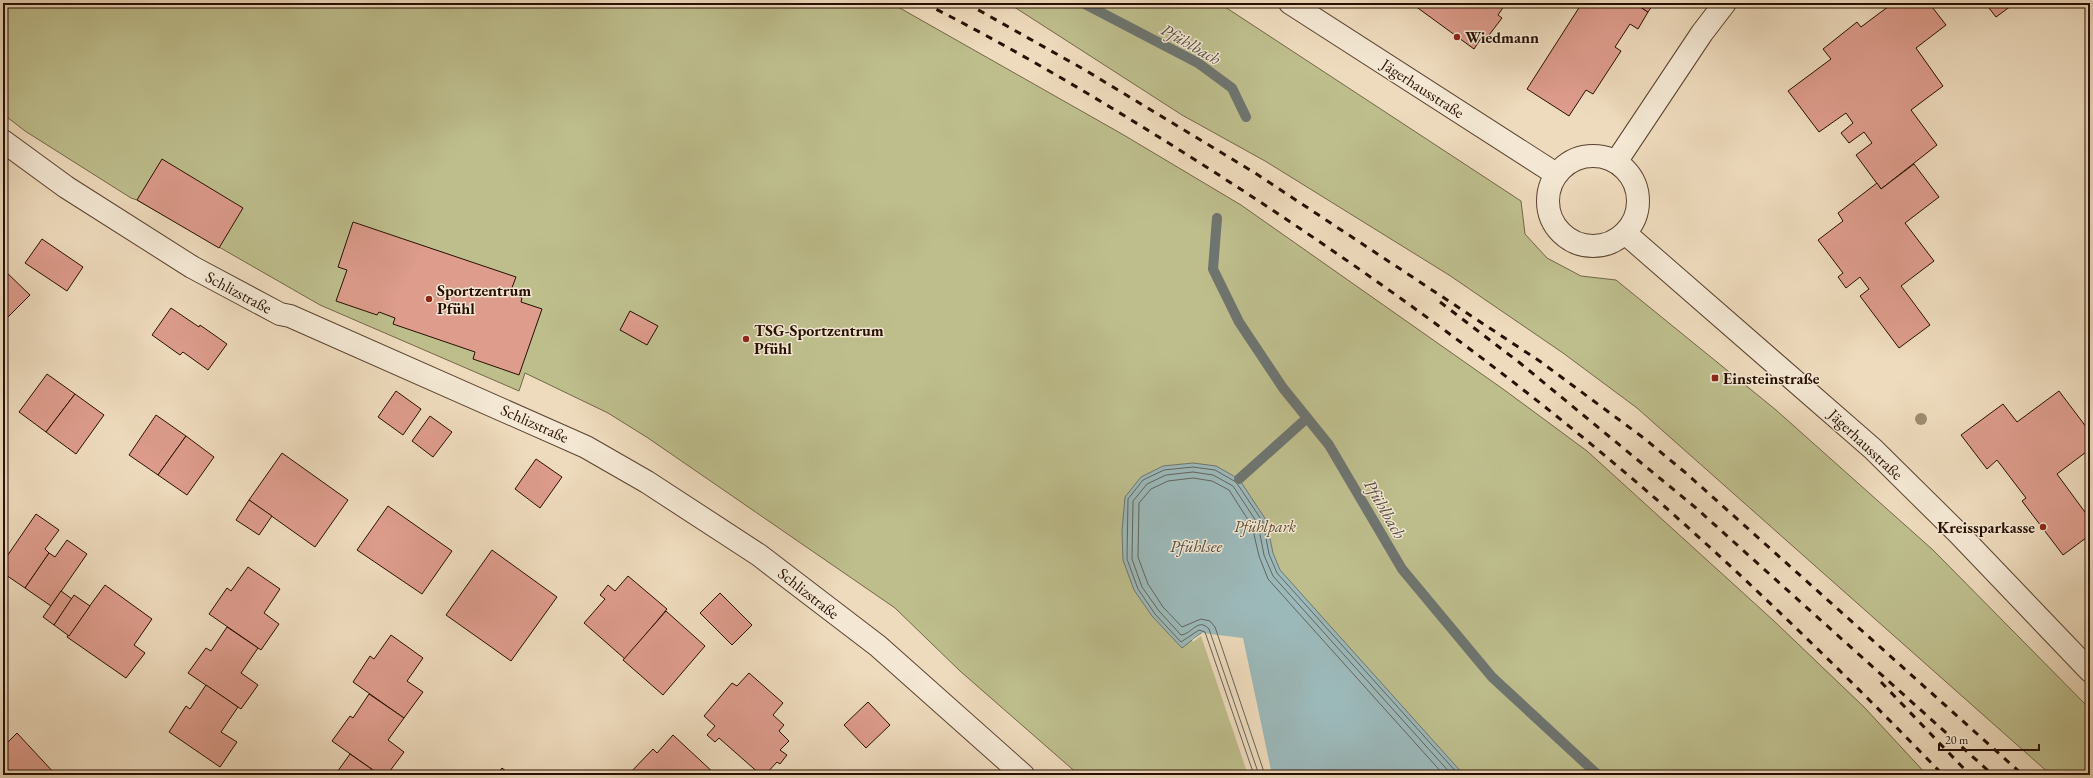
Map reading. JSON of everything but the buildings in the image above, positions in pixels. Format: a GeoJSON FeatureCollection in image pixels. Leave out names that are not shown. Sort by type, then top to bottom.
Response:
{"type":"FeatureCollection","features":[{"type":"Feature","properties":{"kind":"street","name":"Jägerhausstraße"},"geometry":{"type":"LineString","coordinates":[[1290,3],[1556,174]]}},
{"type":"Feature","properties":{"kind":"street"},"geometry":{"type":"LineString","coordinates":[[1616,162],[1702,32],[1725,3]]}},
{"type":"Feature","properties":{"kind":"street","name":"Schlizstraße"},"geometry":{"type":"LineString","coordinates":[[3,141],[66,187],[192,268],[280,314],[290,316],[586,447],[647,482],[759,555],[878,646],[1023,775]]}},
{"type":"Feature","properties":{"kind":"street"},"geometry":{"type":"LineString","coordinates":[[1588,156],[1600,156],[1616,162],[1629,174],[1636,190],[1638,206],[1634,220],[1625,233],[1612,242],[1599,246],[1586,246],[1569,240],[1556,228],[1549,212],[1548,191],[1556,174],[1569,162],[1588,156]]}},
{"type":"Feature","properties":{"kind":"street","name":"Jägerhausstraße"},"geometry":{"type":"LineString","coordinates":[[1625,233],[1873,449],[1959,534],[2090,671]]}},
{"type":"Feature","properties":{"kind":"green space","name":"Pfühlpark"},"geometry":{"type":"Polygon","coordinates":[[[3,3],[891,3],[1122,134],[1241,205],[1503,389],[1587,451],[1774,621],[1864,707],[1927,775],[1079,775],[960,671],[895,608],[648,438],[608,413],[525,373],[519,391],[320,305],[137,200],[131,198],[25,131],[3,114],[3,3]]]}},
{"type":"Feature","properties":{"kind":"green space"},"geometry":{"type":"Polygon","coordinates":[[[1008,3],[1219,3],[1521,201],[1525,234],[1547,258],[1581,276],[1616,280],[1776,410],[1933,550],[2090,709],[2090,775],[2051,775],[1637,408],[1563,353],[1449,275],[1265,161],[1182,115],[1008,3]]]}},
{"type":"Feature","properties":{"kind":"water","name":"Pfühlsee"},"geometry":{"type":"Polygon","coordinates":[[[1193,463],[1216,466],[1239,479],[1266,520],[1273,553],[1280,570],[1464,775],[1250,775],[1201,633],[1182,648],[1152,616],[1134,590],[1123,560],[1122,531],[1125,497],[1141,477],[1163,466],[1193,463]]]}},
{"type":"Feature","properties":{"kind":"pier"},"geometry":{"type":"Polygon","coordinates":[[[1202,633],[1243,638],[1272,775],[1248,775],[1201,636],[1193,642],[1192,640],[1202,633]]]}},
{"type":"Feature","properties":{"kind":"waterway","name":"Pfühlbach"},"geometry":{"type":"LineString","coordinates":[[1083,3],[1198,63],[1232,88],[1246,117]]}},
{"type":"Feature","properties":{"kind":"waterway","name":"Pfühlbach"},"geometry":{"type":"LineString","coordinates":[[1217,218],[1213,269],[1239,322],[1283,388],[1329,445],[1402,569],[1492,677],[1598,775]]}},
{"type":"Feature","properties":{"kind":"waterway"},"geometry":{"type":"LineString","coordinates":[[1239,479],[1307,418]]}},
{"type":"Feature","properties":{"kind":"railway"},"geometry":{"type":"LineString","coordinates":[[924,3],[1039,65],[1151,132],[1225,179],[1395,294],[1505,376],[1612,462],[1700,538],[1806,638],[1943,775]]}},
{"type":"Feature","properties":{"kind":"railway"},"geometry":{"type":"LineString","coordinates":[[966,3],[1085,70],[1255,173],[1541,362],[1645,439],[1687,474],[2023,775]]}},
{"type":"Feature","properties":{"kind":"railway"},"geometry":{"type":"LineString","coordinates":[[1440,302],[1520,363],[1696,508],[1993,775]]}},
{"type":"Feature","properties":{"kind":"railway"},"geometry":{"type":"LineString","coordinates":[[1881,682],[1970,775]]}},
{"type":"Feature","properties":{"kind":"place","name":"Wiedmann"},"geometry":{"type":"Point","coordinates":[1457,37]}},
{"type":"Feature","properties":{"kind":"place","name":"Sportzentrum Pfühl"},"geometry":{"type":"Point","coordinates":[429,299]}},
{"type":"Feature","properties":{"kind":"place","name":"TSG-Sportzentrum Pfühl"},"geometry":{"type":"Point","coordinates":[746,339]}},
{"type":"Feature","properties":{"kind":"place","name":"Einsteinstraße"},"geometry":{"type":"Point","coordinates":[1715,378]}},
{"type":"Feature","properties":{"kind":"place","name":"Kreissparkasse"},"geometry":{"type":"Point","coordinates":[2043,527]}}]}
